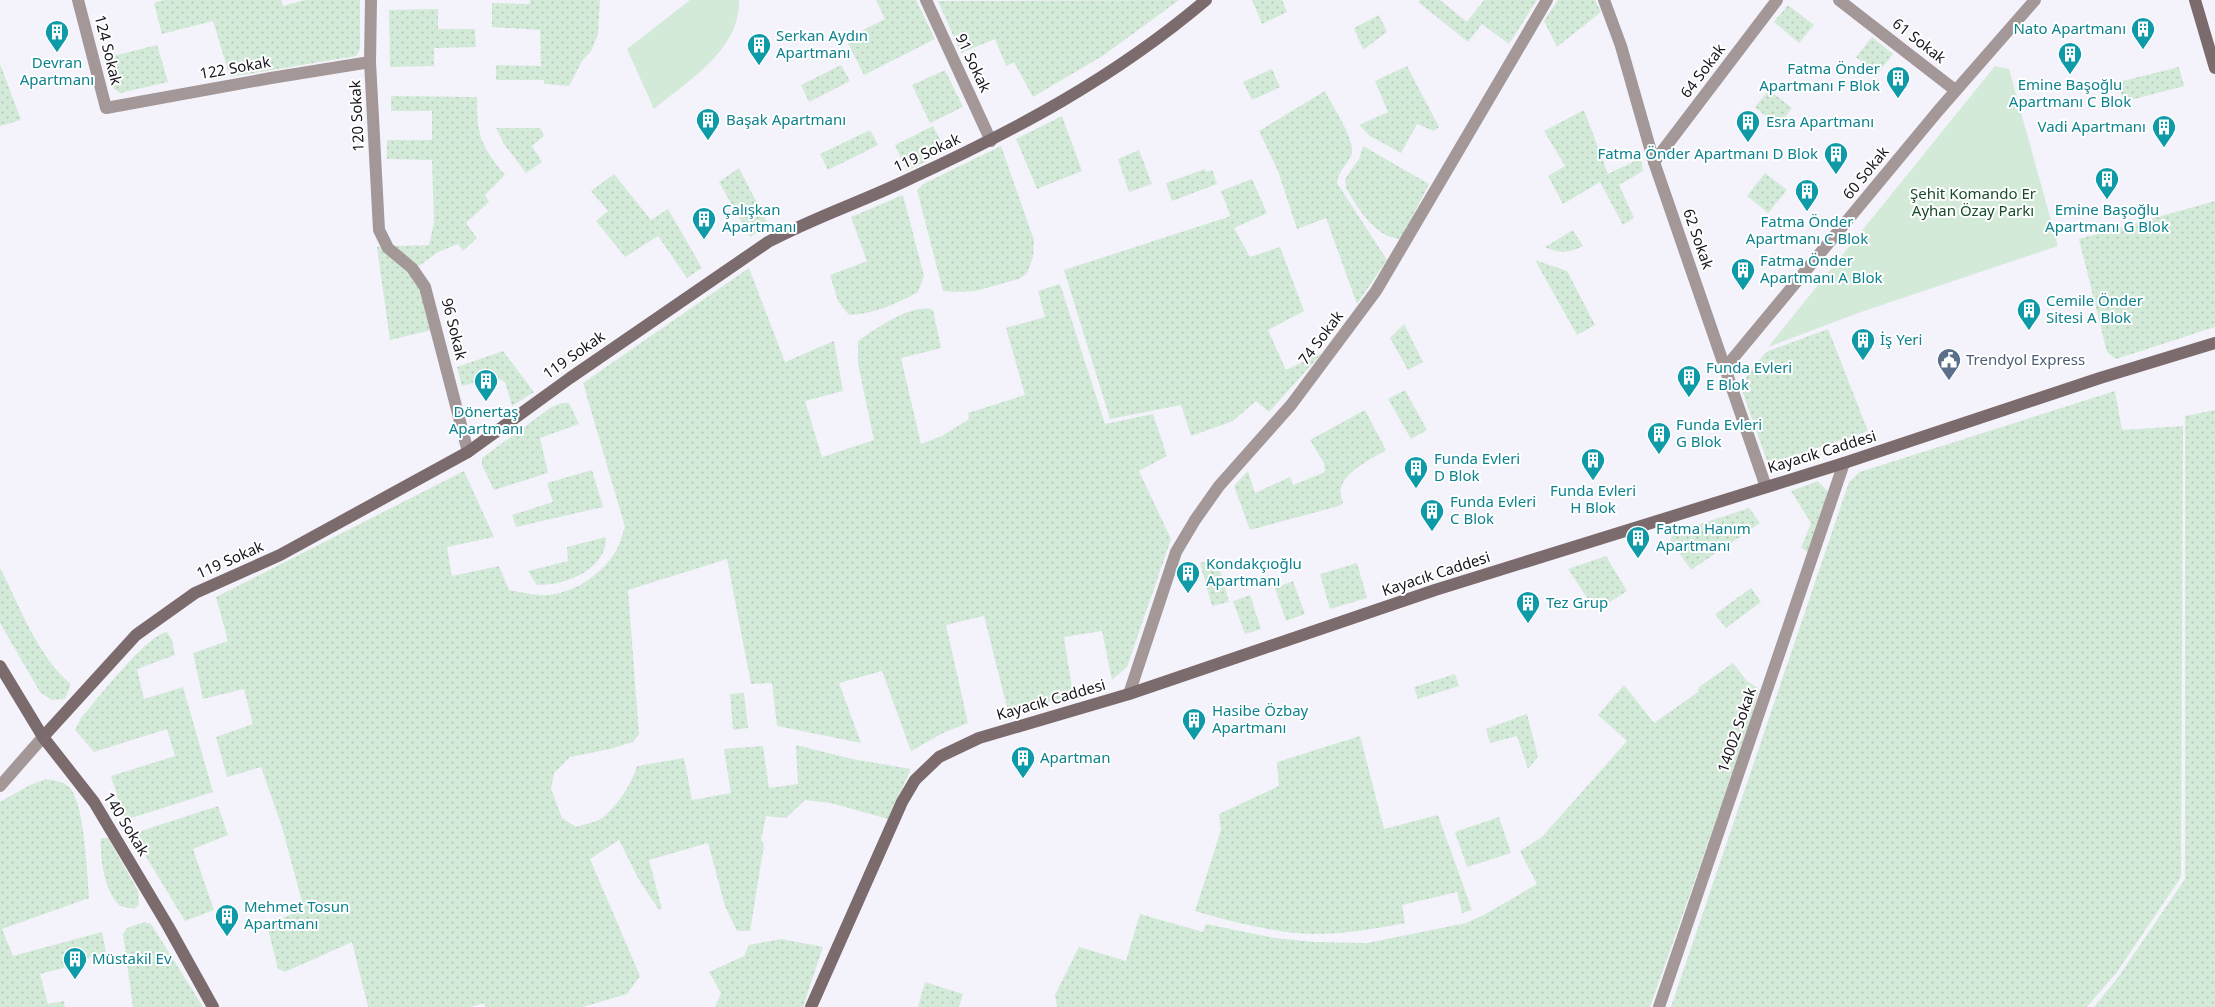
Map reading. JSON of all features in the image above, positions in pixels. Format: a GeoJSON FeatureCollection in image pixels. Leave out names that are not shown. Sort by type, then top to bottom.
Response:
{"type":"FeatureCollection","features":[{"type":"Feature","properties":{"kind":"main road","name":"119 Sokak"},"geometry":{"type":"LineString","coordinates":[[43,737],[136,635],[195,593],[280,555],[468,452],[578,372],[768,242],[991,141],[1083,90],[1116,68],[1206,0]]}},
{"type":"Feature","properties":{"kind":"main road"},"geometry":{"type":"LineString","coordinates":[[2196,0],[2215,68]]}},
{"type":"Feature","properties":{"kind":"main road","name":"Kayacık Caddesi"},"geometry":{"type":"LineString","coordinates":[[811,1007],[902,802],[915,780],[926,768],[947,752],[980,738],[1129,694],[1435,590],[1844,463],[2100,378],[2215,343]]}},
{"type":"Feature","properties":{"kind":"main road","name":"140 Sokak"},"geometry":{"type":"LineString","coordinates":[[0,666],[43,737],[94,802],[168,926],[213,1007]]}},
{"type":"Feature","properties":{"kind":"street","name":"124 Sokak"},"geometry":{"type":"LineString","coordinates":[[78,0],[106,108]]}},
{"type":"Feature","properties":{"kind":"street","name":"120 Sokak"},"geometry":{"type":"LineString","coordinates":[[370,0],[370,62],[379,230]]}},
{"type":"Feature","properties":{"kind":"street","name":"91 Sokak"},"geometry":{"type":"LineString","coordinates":[[926,0],[991,141]]}},
{"type":"Feature","properties":{"kind":"street","name":"74 Sokak"},"geometry":{"type":"LineString","coordinates":[[1129,694],[1176,552],[1190,528],[1219,486],[1291,405],[1376,291],[1548,0]]}},
{"type":"Feature","properties":{"kind":"street","name":"62 Sokak"},"geometry":{"type":"LineString","coordinates":[[1604,0],[1621,46],[1654,162],[1766,487]]}},
{"type":"Feature","properties":{"kind":"street","name":"64 Sokak"},"geometry":{"type":"LineString","coordinates":[[1654,162],[1777,0]]}},
{"type":"Feature","properties":{"kind":"street","name":"61 Sokak"},"geometry":{"type":"LineString","coordinates":[[1839,0],[1955,90]]}},
{"type":"Feature","properties":{"kind":"street","name":"60 Sokak"},"geometry":{"type":"LineString","coordinates":[[1725,368],[1955,90],[2035,0]]}},
{"type":"Feature","properties":{"kind":"street","name":"122 Sokak"},"geometry":{"type":"LineString","coordinates":[[106,108],[370,62]]}},
{"type":"Feature","properties":{"kind":"street","name":"96 Sokak"},"geometry":{"type":"LineString","coordinates":[[379,230],[388,248],[412,268],[425,287],[468,452]]}},
{"type":"Feature","properties":{"kind":"street","name":"14002 Sokak"},"geometry":{"type":"LineString","coordinates":[[1659,1007],[1844,463]]}},
{"type":"Feature","properties":{"kind":"street","name":"119 Sokak"},"geometry":{"type":"LineString","coordinates":[[0,786],[43,737]]}},
{"type":"Feature","properties":{"kind":"green space"},"geometry":{"type":"Polygon","coordinates":[[[163,0],[281,0],[283,6],[305,0],[360,0],[360,50],[356,56],[230,77],[213,21],[162,34],[154,3],[163,0]]]}},
{"type":"Feature","properties":{"kind":"green space"},"geometry":{"type":"Polygon","coordinates":[[[530,0],[600,0],[598,34],[591,51],[582,61],[569,86],[544,84],[544,80],[496,80],[496,65],[541,66],[540,30],[492,27],[492,3],[530,4],[530,0]]]}},
{"type":"Feature","properties":{"kind":"green space"},"geometry":{"type":"Polygon","coordinates":[[[690,0],[739,0],[737,18],[731,34],[722,49],[710,63],[654,109],[627,49],[690,0]]]}},
{"type":"Feature","properties":{"kind":"green space"},"geometry":{"type":"Polygon","coordinates":[[[876,0],[916,0],[935,39],[864,75],[846,39],[885,19],[876,0]]]}},
{"type":"Feature","properties":{"kind":"green space"},"geometry":{"type":"Polygon","coordinates":[[[1179,0],[1104,55],[1033,97],[1014,62],[1006,66],[995,39],[961,53],[938,1],[1179,0]]]}},
{"type":"Feature","properties":{"kind":"green space"},"geometry":{"type":"Polygon","coordinates":[[[1252,0],[1282,0],[1287,12],[1262,24],[1252,0]]]}},
{"type":"Feature","properties":{"kind":"green space"},"geometry":{"type":"Polygon","coordinates":[[[1420,0],[1440,0],[1467,22],[1484,0],[1537,0],[1509,44],[1482,24],[1468,42],[1418,2],[1420,0]]]}},
{"type":"Feature","properties":{"kind":"green space"},"geometry":{"type":"Polygon","coordinates":[[[1558,0],[1595,0],[1601,12],[1557,47],[1544,21],[1558,0]]]}},
{"type":"Feature","properties":{"kind":"green space"},"geometry":{"type":"Polygon","coordinates":[[[1788,5],[1814,25],[1799,43],[1774,22],[1788,5]]]}},
{"type":"Feature","properties":{"kind":"green space"},"geometry":{"type":"Polygon","coordinates":[[[438,9],[438,29],[475,29],[476,47],[434,48],[434,66],[390,67],[389,10],[438,9]]]}},
{"type":"Feature","properties":{"kind":"green space"},"geometry":{"type":"Polygon","coordinates":[[[1379,15],[1387,32],[1363,50],[1354,28],[1379,15]]]}},
{"type":"Feature","properties":{"kind":"green space"},"geometry":{"type":"Polygon","coordinates":[[[1872,37],[1893,54],[1877,74],[1856,57],[1872,37]]]}},
{"type":"Feature","properties":{"kind":"green space"},"geometry":{"type":"Polygon","coordinates":[[[157,45],[168,82],[120,93],[113,88],[105,58],[157,45]]]}},
{"type":"Feature","properties":{"kind":"green space"},"geometry":{"type":"Polygon","coordinates":[[[0,64],[21,120],[0,126],[0,64]]]}},
{"type":"Feature","properties":{"kind":"green space"},"geometry":{"type":"Polygon","coordinates":[[[841,65],[850,81],[809,102],[801,85],[841,65]]]}},
{"type":"Feature","properties":{"kind":"green space"},"geometry":{"type":"Polygon","coordinates":[[[1407,66],[1439,127],[1434,131],[1417,124],[1401,153],[1370,136],[1359,125],[1388,112],[1375,81],[1407,66]]]}},
{"type":"Feature","properties":{"kind":"green space","name":"Şehit Komando Er Ayhan Özay Parkı"},"geometry":{"type":"Polygon","coordinates":[[[1995,66],[2009,69],[2058,246],[1861,312],[1768,347],[1995,66]]]}},
{"type":"Feature","properties":{"kind":"green space"},"geometry":{"type":"Polygon","coordinates":[[[2179,67],[2184,86],[2123,102],[2118,82],[2179,67]]]}},
{"type":"Feature","properties":{"kind":"green space"},"geometry":{"type":"Polygon","coordinates":[[[1272,69],[1280,87],[1252,100],[1243,82],[1272,69]]]}},
{"type":"Feature","properties":{"kind":"green space"},"geometry":{"type":"Polygon","coordinates":[[[945,70],[963,107],[930,123],[912,85],[945,70]]]}},
{"type":"Feature","properties":{"kind":"green space"},"geometry":{"type":"Polygon","coordinates":[[[1769,90],[1792,108],[1778,126],[1755,107],[1769,90]]]}},
{"type":"Feature","properties":{"kind":"green space"},"geometry":{"type":"Polygon","coordinates":[[[1325,91],[1346,130],[1352,146],[1350,159],[1340,173],[1337,183],[1387,260],[1357,304],[1326,218],[1297,229],[1278,171],[1259,131],[1325,91]]]}},
{"type":"Feature","properties":{"kind":"green space"},"geometry":{"type":"Polygon","coordinates":[[[391,96],[477,97],[479,131],[485,147],[505,175],[485,195],[489,202],[466,223],[477,238],[463,251],[458,244],[438,252],[419,266],[394,246],[429,245],[434,223],[432,160],[387,159],[387,140],[432,140],[432,111],[391,111],[391,96]]]}},
{"type":"Feature","properties":{"kind":"green space"},"geometry":{"type":"Polygon","coordinates":[[[1584,110],[1608,174],[1641,158],[1643,171],[1619,185],[1634,218],[1623,225],[1600,182],[1563,204],[1548,176],[1565,166],[1544,131],[1584,110]]]}},
{"type":"Feature","properties":{"kind":"green space"},"geometry":{"type":"Polygon","coordinates":[[[1062,116],[1082,171],[1037,189],[1016,139],[1062,116]]]}},
{"type":"Feature","properties":{"kind":"green space"},"geometry":{"type":"Polygon","coordinates":[[[933,126],[946,151],[907,171],[895,145],[933,126]]]}},
{"type":"Feature","properties":{"kind":"green space"},"geometry":{"type":"Polygon","coordinates":[[[496,128],[540,128],[544,136],[532,146],[542,162],[526,173],[504,144],[496,128]]]}},
{"type":"Feature","properties":{"kind":"green space"},"geometry":{"type":"Polygon","coordinates":[[[870,130],[878,145],[828,170],[820,154],[870,130]]]}},
{"type":"Feature","properties":{"kind":"green space"},"geometry":{"type":"Polygon","coordinates":[[[1001,146],[1034,240],[1033,257],[1027,273],[1019,279],[975,291],[943,291],[917,190],[923,184],[1001,146]]]}},
{"type":"Feature","properties":{"kind":"green space"},"geometry":{"type":"Polygon","coordinates":[[[1363,146],[1429,184],[1401,239],[1392,237],[1375,228],[1362,213],[1346,188],[1345,179],[1359,159],[1363,146]]]}},
{"type":"Feature","properties":{"kind":"green space"},"geometry":{"type":"Polygon","coordinates":[[[1139,150],[1152,184],[1129,192],[1118,159],[1139,150]]]}},
{"type":"Feature","properties":{"kind":"green space"},"geometry":{"type":"Polygon","coordinates":[[[739,168],[769,226],[750,237],[719,182],[739,168]]]}},
{"type":"Feature","properties":{"kind":"green space"},"geometry":{"type":"Polygon","coordinates":[[[1205,169],[1206,172],[1212,170],[1217,184],[1172,201],[1166,183],[1205,169]]]}},
{"type":"Feature","properties":{"kind":"green space"},"geometry":{"type":"Polygon","coordinates":[[[1765,173],[1787,190],[1768,213],[1747,196],[1765,173]]]}},
{"type":"Feature","properties":{"kind":"green space"},"geometry":{"type":"Polygon","coordinates":[[[614,174],[651,220],[668,209],[702,268],[687,278],[658,236],[625,257],[596,221],[608,211],[591,191],[614,174]]]}},
{"type":"Feature","properties":{"kind":"green space"},"geometry":{"type":"Polygon","coordinates":[[[1252,179],[1267,213],[1234,228],[1250,257],[1280,247],[1304,311],[1268,330],[1286,370],[1322,353],[1269,412],[1256,401],[1233,421],[1191,436],[1181,405],[1110,419],[1064,270],[1228,217],[1230,215],[1221,191],[1252,179]]]}},
{"type":"Feature","properties":{"kind":"green space"},"geometry":{"type":"Polygon","coordinates":[[[903,195],[924,276],[918,292],[885,308],[849,315],[838,301],[830,275],[867,261],[851,217],[903,195]]]}},
{"type":"Feature","properties":{"kind":"green space"},"geometry":{"type":"Polygon","coordinates":[[[2215,201],[2215,327],[2116,359],[2107,352],[2079,239],[2215,201]]]}},
{"type":"Feature","properties":{"kind":"green space"},"geometry":{"type":"Polygon","coordinates":[[[1573,230],[1583,246],[1564,252],[1545,247],[1573,230]]]}},
{"type":"Feature","properties":{"kind":"green space"},"geometry":{"type":"Polygon","coordinates":[[[383,246],[419,286],[426,305],[431,330],[390,340],[377,247],[383,246]]]}},
{"type":"Feature","properties":{"kind":"green space"},"geometry":{"type":"Polygon","coordinates":[[[1535,260],[1567,271],[1595,325],[1577,335],[1535,260]]]}},
{"type":"Feature","properties":{"kind":"green space"},"geometry":{"type":"Polygon","coordinates":[[[749,268],[785,362],[834,341],[843,391],[805,401],[822,457],[874,440],[858,364],[858,341],[883,324],[905,313],[915,310],[933,310],[941,348],[901,358],[921,444],[942,436],[969,419],[968,413],[1025,395],[1006,328],[1045,317],[1038,291],[1060,284],[1105,424],[1153,414],[1167,456],[1139,471],[1171,539],[1127,667],[1112,680],[1102,631],[1064,637],[1073,694],[1009,715],[984,616],[946,625],[968,723],[943,733],[911,751],[882,671],[839,683],[861,743],[777,726],[772,683],[751,684],[727,559],[628,590],[639,734],[633,742],[570,757],[554,773],[551,789],[562,818],[576,827],[599,820],[613,808],[623,794],[632,780],[637,766],[684,758],[692,800],[731,793],[724,749],[763,746],[769,788],[798,784],[796,745],[852,759],[911,769],[888,819],[831,803],[805,800],[786,818],[766,816],[761,840],[764,845],[750,931],[737,931],[725,906],[708,843],[649,860],[662,909],[659,910],[639,880],[619,840],[590,859],[640,976],[627,994],[583,1007],[485,1007],[484,1003],[471,1007],[368,1007],[352,942],[285,972],[278,969],[267,925],[304,909],[282,827],[261,767],[227,777],[216,737],[253,724],[244,689],[203,699],[193,653],[228,641],[216,597],[464,471],[494,537],[447,547],[452,576],[499,566],[509,590],[543,595],[568,590],[588,580],[597,574],[611,558],[625,527],[583,383],[749,268]]]}},
{"type":"Feature","properties":{"kind":"green space"},"geometry":{"type":"Polygon","coordinates":[[[1404,324],[1423,362],[1408,370],[1390,338],[1404,324]]]}},
{"type":"Feature","properties":{"kind":"green space"},"geometry":{"type":"Polygon","coordinates":[[[1828,329],[1868,431],[1768,464],[1740,385],[1766,352],[1828,329]]]}},
{"type":"Feature","properties":{"kind":"green space"},"geometry":{"type":"Polygon","coordinates":[[[503,351],[534,392],[512,406],[505,382],[494,377],[462,386],[457,367],[503,351]]]}},
{"type":"Feature","properties":{"kind":"green space"},"geometry":{"type":"Polygon","coordinates":[[[1405,390],[1427,430],[1411,439],[1388,399],[1405,390]]]}},
{"type":"Feature","properties":{"kind":"green space"},"geometry":{"type":"Polygon","coordinates":[[[2115,391],[2122,430],[2183,426],[2181,877],[2117,972],[2087,1007],[1671,1007],[1849,482],[1860,472],[2115,391]]]}},
{"type":"Feature","properties":{"kind":"green space"},"geometry":{"type":"Polygon","coordinates":[[[562,403],[569,403],[579,424],[540,438],[548,473],[494,490],[482,465],[482,458],[550,408],[562,403]]]}},
{"type":"Feature","properties":{"kind":"green space"},"geometry":{"type":"Polygon","coordinates":[[[1365,410],[1386,450],[1354,470],[1348,476],[1340,490],[1343,503],[1339,506],[1250,530],[1234,486],[1248,471],[1255,493],[1290,477],[1293,485],[1325,472],[1324,463],[1310,440],[1365,410]]]}},
{"type":"Feature","properties":{"kind":"green space"},"geometry":{"type":"Polygon","coordinates":[[[2215,410],[2215,1007],[2094,1007],[2119,976],[2185,879],[2185,416],[2215,410]]]}},
{"type":"Feature","properties":{"kind":"green space"},"geometry":{"type":"Polygon","coordinates":[[[592,470],[603,507],[516,527],[512,515],[553,502],[547,483],[592,470]]]}},
{"type":"Feature","properties":{"kind":"green space"},"geometry":{"type":"Polygon","coordinates":[[[1818,481],[1829,493],[1808,552],[1801,548],[1811,523],[1791,491],[1818,481]]]}},
{"type":"Feature","properties":{"kind":"green space"},"geometry":{"type":"Polygon","coordinates":[[[1749,508],[1760,523],[1691,570],[1670,540],[1673,533],[1749,508]]]}},
{"type":"Feature","properties":{"kind":"green space"},"geometry":{"type":"Polygon","coordinates":[[[606,537],[604,549],[599,559],[592,567],[571,579],[548,585],[537,585],[528,571],[568,561],[567,547],[606,537]]]}},
{"type":"Feature","properties":{"kind":"green space"},"geometry":{"type":"Polygon","coordinates":[[[1606,556],[1627,591],[1596,611],[1568,569],[1606,556]]]}},
{"type":"Feature","properties":{"kind":"green space"},"geometry":{"type":"Polygon","coordinates":[[[1217,559],[1229,602],[1212,606],[1200,563],[1217,559]]]}},
{"type":"Feature","properties":{"kind":"green space"},"geometry":{"type":"Polygon","coordinates":[[[1357,563],[1367,598],[1330,609],[1320,574],[1357,563]]]}},
{"type":"Feature","properties":{"kind":"green space"},"geometry":{"type":"Polygon","coordinates":[[[0,568],[39,645],[59,673],[71,684],[65,699],[52,700],[40,692],[0,623],[0,568]]]}},
{"type":"Feature","properties":{"kind":"green space"},"geometry":{"type":"Polygon","coordinates":[[[1293,581],[1305,614],[1286,621],[1275,588],[1293,581]]]}},
{"type":"Feature","properties":{"kind":"green space"},"geometry":{"type":"Polygon","coordinates":[[[1751,588],[1761,602],[1726,628],[1715,614],[1751,588]]]}},
{"type":"Feature","properties":{"kind":"green space"},"geometry":{"type":"Polygon","coordinates":[[[1250,595],[1261,629],[1245,634],[1233,601],[1250,595]]]}},
{"type":"Feature","properties":{"kind":"green space"},"geometry":{"type":"Polygon","coordinates":[[[167,632],[172,640],[175,655],[137,669],[144,699],[183,687],[213,792],[125,820],[111,776],[175,756],[167,729],[94,752],[75,730],[81,718],[135,656],[147,644],[167,632]]]}},
{"type":"Feature","properties":{"kind":"green space"},"geometry":{"type":"Polygon","coordinates":[[[1733,663],[1747,681],[1759,689],[1749,727],[1650,1007],[1057,1007],[1055,995],[1079,947],[1126,961],[1140,914],[1203,932],[1206,924],[1275,938],[1314,942],[1367,943],[1466,923],[1484,915],[1537,884],[1520,851],[1542,837],[1627,741],[1598,715],[1624,685],[1654,723],[1698,692],[1699,687],[1733,663]]]}},
{"type":"Feature","properties":{"kind":"green space"},"geometry":{"type":"Polygon","coordinates":[[[1455,674],[1459,686],[1418,699],[1414,687],[1455,674]]]}},
{"type":"Feature","properties":{"kind":"green space"},"geometry":{"type":"Polygon","coordinates":[[[744,693],[748,728],[733,730],[730,694],[744,693]]]}},
{"type":"Feature","properties":{"kind":"green space"},"geometry":{"type":"Polygon","coordinates":[[[1527,714],[1538,757],[1528,769],[1517,736],[1490,743],[1486,729],[1527,714]]]}},
{"type":"Feature","properties":{"kind":"green space"},"geometry":{"type":"Polygon","coordinates":[[[1360,736],[1384,829],[1438,815],[1472,910],[1462,913],[1457,892],[1402,905],[1405,923],[1360,931],[1314,934],[1238,923],[1195,911],[1221,830],[1219,814],[1279,786],[1277,762],[1360,736]]]}},
{"type":"Feature","properties":{"kind":"green space"},"geometry":{"type":"Polygon","coordinates":[[[46,779],[65,784],[70,788],[75,797],[82,824],[89,898],[2,929],[13,956],[102,932],[106,952],[78,961],[79,964],[40,974],[48,1004],[64,1001],[65,1007],[0,1007],[0,802],[30,785],[46,779]]]}},
{"type":"Feature","properties":{"kind":"green space"},"geometry":{"type":"Polygon","coordinates":[[[218,806],[228,835],[193,849],[214,910],[185,921],[136,840],[141,831],[218,806]]]}},
{"type":"Feature","properties":{"kind":"green space"},"geometry":{"type":"Polygon","coordinates":[[[1499,817],[1511,853],[1467,867],[1455,832],[1499,817]]]}},
{"type":"Feature","properties":{"kind":"green space"},"geometry":{"type":"Polygon","coordinates":[[[101,838],[108,838],[138,891],[139,905],[134,909],[120,906],[110,892],[102,865],[101,838]]]}},
{"type":"Feature","properties":{"kind":"green space"},"geometry":{"type":"Polygon","coordinates":[[[145,922],[151,924],[203,1007],[133,1007],[123,934],[127,928],[145,922]]]}},
{"type":"Feature","properties":{"kind":"green space"},"geometry":{"type":"Polygon","coordinates":[[[781,939],[823,947],[803,1007],[715,1007],[721,993],[709,972],[744,956],[749,945],[781,939]]]}},
{"type":"Feature","properties":{"kind":"green space"},"geometry":{"type":"Polygon","coordinates":[[[925,982],[963,994],[959,1007],[918,1007],[925,982]]]}},
{"type":"Feature","properties":{"kind":"place","name":"Nato Apartmanı"},"geometry":{"type":"Point","coordinates":[2143,50]}},
{"type":"Feature","properties":{"kind":"place","name":"Devran Apartmanı"},"geometry":{"type":"Point","coordinates":[57,53]}},
{"type":"Feature","properties":{"kind":"place","name":"Serkan Aydın Apartmanı"},"geometry":{"type":"Point","coordinates":[759,66]}},
{"type":"Feature","properties":{"kind":"place","name":"Emine Başoğlu Apartmanı C Blok"},"geometry":{"type":"Point","coordinates":[2070,75]}},
{"type":"Feature","properties":{"kind":"place","name":"Fatma Önder Apartmanı F Blok"},"geometry":{"type":"Point","coordinates":[1898,99]}},
{"type":"Feature","properties":{"kind":"place","name":"Başak Apartmanı"},"geometry":{"type":"Point","coordinates":[708,141]}},
{"type":"Feature","properties":{"kind":"place","name":"Esra Apartmanı"},"geometry":{"type":"Point","coordinates":[1748,143]}},
{"type":"Feature","properties":{"kind":"place","name":"Vadi Apartmanı"},"geometry":{"type":"Point","coordinates":[2164,148]}},
{"type":"Feature","properties":{"kind":"place","name":"Fatma Önder Apartmanı D Blok"},"geometry":{"type":"Point","coordinates":[1836,175]}},
{"type":"Feature","properties":{"kind":"place","name":"Emine Başoğlu Apartmanı G Blok"},"geometry":{"type":"Point","coordinates":[2107,200]}},
{"type":"Feature","properties":{"kind":"place","name":"Fatma Önder Apartmanı C Blok"},"geometry":{"type":"Point","coordinates":[1807,212]}},
{"type":"Feature","properties":{"kind":"place","name":"Çalışkan Apartmanı"},"geometry":{"type":"Point","coordinates":[704,240]}},
{"type":"Feature","properties":{"kind":"place","name":"Fatma Önder Apartmanı A Blok"},"geometry":{"type":"Point","coordinates":[1743,291]}},
{"type":"Feature","properties":{"kind":"place","name":"Cemile Önder Sitesi A Blok"},"geometry":{"type":"Point","coordinates":[2029,331]}},
{"type":"Feature","properties":{"kind":"place","name":"İş Yeri"},"geometry":{"type":"Point","coordinates":[1863,361]}},
{"type":"Feature","properties":{"kind":"place","name":"Trendyol Express"},"geometry":{"type":"Point","coordinates":[1949,381]}},
{"type":"Feature","properties":{"kind":"place","name":"Funda Evleri E Blok"},"geometry":{"type":"Point","coordinates":[1689,398]}},
{"type":"Feature","properties":{"kind":"place","name":"Dönertaş Apartmanı"},"geometry":{"type":"Point","coordinates":[486,402]}},
{"type":"Feature","properties":{"kind":"place","name":"Funda Evleri G Blok"},"geometry":{"type":"Point","coordinates":[1659,455]}},
{"type":"Feature","properties":{"kind":"place","name":"Funda Evleri H Blok"},"geometry":{"type":"Point","coordinates":[1593,481]}},
{"type":"Feature","properties":{"kind":"place","name":"Funda Evleri D Blok"},"geometry":{"type":"Point","coordinates":[1416,489]}},
{"type":"Feature","properties":{"kind":"place","name":"Funda Evleri C Blok"},"geometry":{"type":"Point","coordinates":[1432,532]}},
{"type":"Feature","properties":{"kind":"place","name":"Fatma Hanım Apartmanı"},"geometry":{"type":"Point","coordinates":[1638,559]}},
{"type":"Feature","properties":{"kind":"place","name":"Kondakçıoğlu Apartmanı"},"geometry":{"type":"Point","coordinates":[1188,594]}},
{"type":"Feature","properties":{"kind":"place","name":"Tez Grup"},"geometry":{"type":"Point","coordinates":[1528,624]}},
{"type":"Feature","properties":{"kind":"place","name":"Hasibe Özbay Apartmanı"},"geometry":{"type":"Point","coordinates":[1194,741]}},
{"type":"Feature","properties":{"kind":"place","name":"Apartman"},"geometry":{"type":"Point","coordinates":[1023,779]}},
{"type":"Feature","properties":{"kind":"place","name":"Mehmet Tosun Apartmanı"},"geometry":{"type":"Point","coordinates":[227,937]}},
{"type":"Feature","properties":{"kind":"place","name":"Müstakil Ev"},"geometry":{"type":"Point","coordinates":[75,980]}}]}
